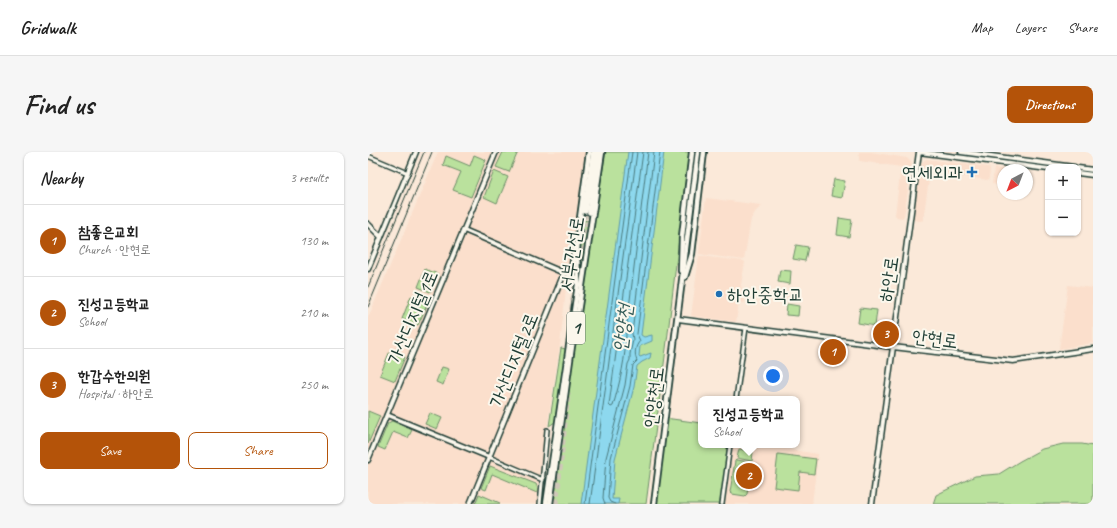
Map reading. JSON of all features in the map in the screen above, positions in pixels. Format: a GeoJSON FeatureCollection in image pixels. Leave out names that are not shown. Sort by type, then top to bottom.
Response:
{"type":"FeatureCollection","features":[{"type":"Feature","properties":{"kind":"highway"},"geometry":{"type":"LineString","coordinates":[[594,152],[588,211],[598,152]]}},
{"type":"Feature","properties":{"kind":"main road","name":"서부간선로"},"geometry":{"type":"LineString","coordinates":[[546,504],[578,284],[577,251],[579,225],[589,152]]}},
{"type":"Feature","properties":{"kind":"main road","name":"서부간선로"},"geometry":{"type":"LineString","coordinates":[[550,504],[572,346],[603,152]]}},
{"type":"Feature","properties":{"kind":"main road"},"geometry":{"type":"LineString","coordinates":[[681,295],[682,236],[692,152]]}},
{"type":"Feature","properties":{"kind":"main road"},"geometry":{"type":"LineString","coordinates":[[681,295],[698,152]]}},
{"type":"Feature","properties":{"kind":"main road"},"geometry":{"type":"LineString","coordinates":[[681,295],[692,254],[704,152]]}},
{"type":"Feature","properties":{"kind":"main road"},"geometry":{"type":"LineString","coordinates":[[564,273],[570,271],[572,268],[575,242],[579,225]]}},
{"type":"Feature","properties":{"kind":"main road"},"geometry":{"type":"LineString","coordinates":[[564,273],[574,277],[576,281],[571,327]]}},
{"type":"Feature","properties":{"kind":"main road","name":"안양천로"},"geometry":{"type":"LineString","coordinates":[[654,504],[681,295]]}},
{"type":"Feature","properties":{"kind":"street"},"geometry":{"type":"LineString","coordinates":[[368,269],[416,152]]}},
{"type":"Feature","properties":{"kind":"street","name":"가산디지털1로"},"geometry":{"type":"LineString","coordinates":[[368,460],[496,152]]}},
{"type":"Feature","properties":{"kind":"street"},"geometry":{"type":"LineString","coordinates":[[919,152],[1045,169]]}},
{"type":"Feature","properties":{"kind":"street","name":"하안로"},"geometry":{"type":"LineString","coordinates":[[872,504],[919,152]]}},
{"type":"Feature","properties":{"kind":"street"},"geometry":{"type":"LineString","coordinates":[[961,152],[1051,164]]}},
{"type":"Feature","properties":{"kind":"street"},"geometry":{"type":"LineString","coordinates":[[368,156],[408,173]]}},
{"type":"Feature","properties":{"kind":"street"},"geometry":{"type":"LineString","coordinates":[[1081,174],[1092,176]]}},
{"type":"Feature","properties":{"kind":"street"},"geometry":{"type":"LineString","coordinates":[[368,224],[381,237]]}},
{"type":"Feature","properties":{"kind":"street"},"geometry":{"type":"LineString","coordinates":[[464,230],[564,273]]}},
{"type":"Feature","properties":{"kind":"street","name":"가산디지털2로"},"geometry":{"type":"LineString","coordinates":[[470,504],[564,273]]}},
{"type":"Feature","properties":{"kind":"street","name":"안현로"},"geometry":{"type":"LineString","coordinates":[[678,319],[1013,361],[1093,349]]}},
{"type":"Feature","properties":{"kind":"street"},"geometry":{"type":"LineString","coordinates":[[736,396],[746,328]]}},
{"type":"Feature","properties":{"kind":"street"},"geometry":{"type":"LineString","coordinates":[[387,415],[542,480]]}},
{"type":"Feature","properties":{"kind":"street"},"geometry":{"type":"LineString","coordinates":[[540,504],[548,430]]}},
{"type":"Feature","properties":{"kind":"street"},"geometry":{"type":"LineString","coordinates":[[722,504],[730,448]]}},
{"type":"Feature","properties":{"kind":"shaded area"},"geometry":{"type":"Polygon","coordinates":[[[438,152],[586,152],[567,279],[560,346],[547,430],[539,504],[368,504],[368,318],[438,152]]]}},
{"type":"Feature","properties":{"kind":"shaded area"},"geometry":{"type":"Polygon","coordinates":[[[859,152],[871,152],[907,158],[912,163],[904,216],[902,218],[895,215],[901,167],[860,161],[859,152]]]}},
{"type":"Feature","properties":{"kind":"shaded area"},"geometry":{"type":"Polygon","coordinates":[[[926,159],[988,167],[990,169],[989,178],[988,180],[932,172],[930,173],[923,220],[914,220],[912,217],[920,164],[926,159]]]}},
{"type":"Feature","properties":{"kind":"shaded area"},"geometry":{"type":"Polygon","coordinates":[[[997,168],[997,185],[992,184],[994,169],[997,168]]]}},
{"type":"Feature","properties":{"kind":"shaded area"},"geometry":{"type":"Polygon","coordinates":[[[706,198],[762,206],[756,211],[751,219],[744,260],[699,254],[706,198]]]}},
{"type":"Feature","properties":{"kind":"shaded area","name":"하안중학교"},"geometry":{"type":"Polygon","coordinates":[[[699,256],[745,262],[741,285],[745,302],[739,302],[736,322],[691,316],[699,256]]]}},
{"type":"Feature","properties":{"kind":"shaded area"},"geometry":{"type":"Polygon","coordinates":[[[1068,285],[1093,288],[1093,343],[1059,349],[1068,285]]]}},
{"type":"Feature","properties":{"kind":"shaded area"},"geometry":{"type":"Polygon","coordinates":[[[730,448],[779,448],[818,454],[812,504],[722,504],[730,448]]]}},
{"type":"Feature","properties":{"kind":"green space"},"geometry":{"type":"Polygon","coordinates":[[[503,152],[518,152],[509,172],[496,167],[503,152]]]}},
{"type":"Feature","properties":{"kind":"green space"},"geometry":{"type":"Polygon","coordinates":[[[606,152],[689,152],[646,504],[554,504],[561,442],[588,252],[606,152]]]}},
{"type":"Feature","properties":{"kind":"green space"},"geometry":{"type":"Polygon","coordinates":[[[474,155],[486,160],[471,197],[453,190],[461,172],[443,165],[446,156],[470,166],[474,155]]]}},
{"type":"Feature","properties":{"kind":"green space"},"geometry":{"type":"Polygon","coordinates":[[[494,171],[508,177],[497,203],[484,197],[494,171]]]}},
{"type":"Feature","properties":{"kind":"green space"},"geometry":{"type":"Polygon","coordinates":[[[834,179],[845,181],[842,198],[831,196],[834,179]]]}},
{"type":"Feature","properties":{"kind":"green space"},"geometry":{"type":"Polygon","coordinates":[[[839,218],[852,220],[849,237],[837,235],[839,218]]]}},
{"type":"Feature","properties":{"kind":"green space"},"geometry":{"type":"Polygon","coordinates":[[[581,220],[590,221],[580,273],[579,252],[581,220]]]}},
{"type":"Feature","properties":{"kind":"green space"},"geometry":{"type":"Polygon","coordinates":[[[796,245],[808,247],[805,261],[793,259],[796,245]]]}},
{"type":"Feature","properties":{"kind":"green space"},"geometry":{"type":"Polygon","coordinates":[[[425,269],[438,274],[430,292],[418,287],[425,269]]]}},
{"type":"Feature","properties":{"kind":"green space"},"geometry":{"type":"Polygon","coordinates":[[[780,270],[791,271],[790,284],[778,282],[780,270]]]}},
{"type":"Feature","properties":{"kind":"green space"},"geometry":{"type":"Polygon","coordinates":[[[411,296],[428,303],[418,325],[402,319],[411,296]]]}},
{"type":"Feature","properties":{"kind":"green space"},"geometry":{"type":"Polygon","coordinates":[[[787,304],[799,306],[798,316],[786,315],[787,304]]]}},
{"type":"Feature","properties":{"kind":"green space"},"geometry":{"type":"Polygon","coordinates":[[[860,308],[877,310],[875,326],[858,323],[860,308]]]}},
{"type":"Feature","properties":{"kind":"green space"},"geometry":{"type":"Polygon","coordinates":[[[561,348],[566,349],[555,422],[549,426],[561,348]]]}},
{"type":"Feature","properties":{"kind":"green space"},"geometry":{"type":"Polygon","coordinates":[[[390,351],[405,357],[395,381],[380,375],[390,351]]]}},
{"type":"Feature","properties":{"kind":"green space"},"geometry":{"type":"Polygon","coordinates":[[[442,367],[449,369],[443,385],[436,382],[442,367]]]}},
{"type":"Feature","properties":{"kind":"green space"},"geometry":{"type":"Polygon","coordinates":[[[368,411],[380,416],[368,444],[368,411]]]}},
{"type":"Feature","properties":{"kind":"green space"},"geometry":{"type":"Polygon","coordinates":[[[430,413],[442,418],[437,429],[425,424],[430,413]]]}},
{"type":"Feature","properties":{"kind":"green space"},"geometry":{"type":"Polygon","coordinates":[[[665,418],[698,423],[698,448],[730,448],[722,504],[654,504],[665,418]]]}},
{"type":"Feature","properties":{"kind":"green space"},"geometry":{"type":"Polygon","coordinates":[[[392,421],[412,430],[408,438],[393,432],[385,450],[378,447],[388,423],[392,421]]]}},
{"type":"Feature","properties":{"kind":"green space"},"geometry":{"type":"Polygon","coordinates":[[[1063,444],[1082,444],[1093,446],[1093,504],[933,504],[936,495],[975,476],[999,474],[1042,449],[1063,444]]]}},
{"type":"Feature","properties":{"kind":"green space"},"geometry":{"type":"Polygon","coordinates":[[[739,449],[753,452],[752,461],[737,458],[739,449]]]}},
{"type":"Feature","properties":{"kind":"green space"},"geometry":{"type":"Polygon","coordinates":[[[778,454],[816,459],[814,474],[800,472],[798,490],[774,487],[778,454]]]}},
{"type":"Feature","properties":{"kind":"green space"},"geometry":{"type":"Polygon","coordinates":[[[736,460],[750,462],[752,464],[747,494],[745,496],[732,494],[730,492],[736,460]]]}},
{"type":"Feature","properties":{"kind":"green space"},"geometry":{"type":"Polygon","coordinates":[[[490,466],[536,484],[538,489],[537,493],[492,474],[486,490],[481,488],[490,466]]]}},
{"type":"Feature","properties":{"kind":"green space"},"geometry":{"type":"Polygon","coordinates":[[[479,494],[500,503],[500,504],[475,504],[479,494]]]}},
{"type":"Feature","properties":{"kind":"water","name":"안양천"},"geometry":{"type":"Polygon","coordinates":[[[628,152],[664,152],[641,335],[644,337],[652,335],[652,341],[640,346],[639,356],[640,357],[651,353],[650,358],[637,366],[634,387],[615,459],[612,499],[619,499],[618,504],[581,504],[628,152]]]}},
{"type":"Feature","properties":{"kind":"tunnel"},"geometry":{"type":"LineString","coordinates":[[579,261],[585,211]]}},
{"type":"Feature","properties":{"kind":"tunnel"},"geometry":{"type":"LineString","coordinates":[[581,277],[590,212]]}},
{"type":"Feature","properties":{"kind":"tunnel"},"geometry":{"type":"LineString","coordinates":[[571,318],[576,277]]}},
{"type":"Feature","properties":{"kind":"tunnel"},"geometry":{"type":"LineString","coordinates":[[556,504],[568,393]]}},
{"type":"Feature","properties":{"kind":"railway"},"geometry":{"type":"LineString","coordinates":[[368,287],[424,152]]}},
{"type":"Feature","properties":{"kind":"railway"},"geometry":{"type":"LineString","coordinates":[[368,307],[432,152]]}},
{"type":"Feature","properties":{"kind":"place","name":"연세외과"},"geometry":{"type":"Point","coordinates":[972,172]}},
{"type":"Feature","properties":{"kind":"place","name":"하안중학교"},"geometry":{"type":"Point","coordinates":[719,294]}},
{"type":"Feature","properties":{"kind":"place","name":"한갑수한의원"},"geometry":{"type":"Point","coordinates":[886,334]}},
{"type":"Feature","properties":{"kind":"place","name":"참좋은교회"},"geometry":{"type":"Point","coordinates":[833,352]}},
{"type":"Feature","properties":{"kind":"place","name":"진성고등학교"},"geometry":{"type":"Point","coordinates":[749,476]}}]}
